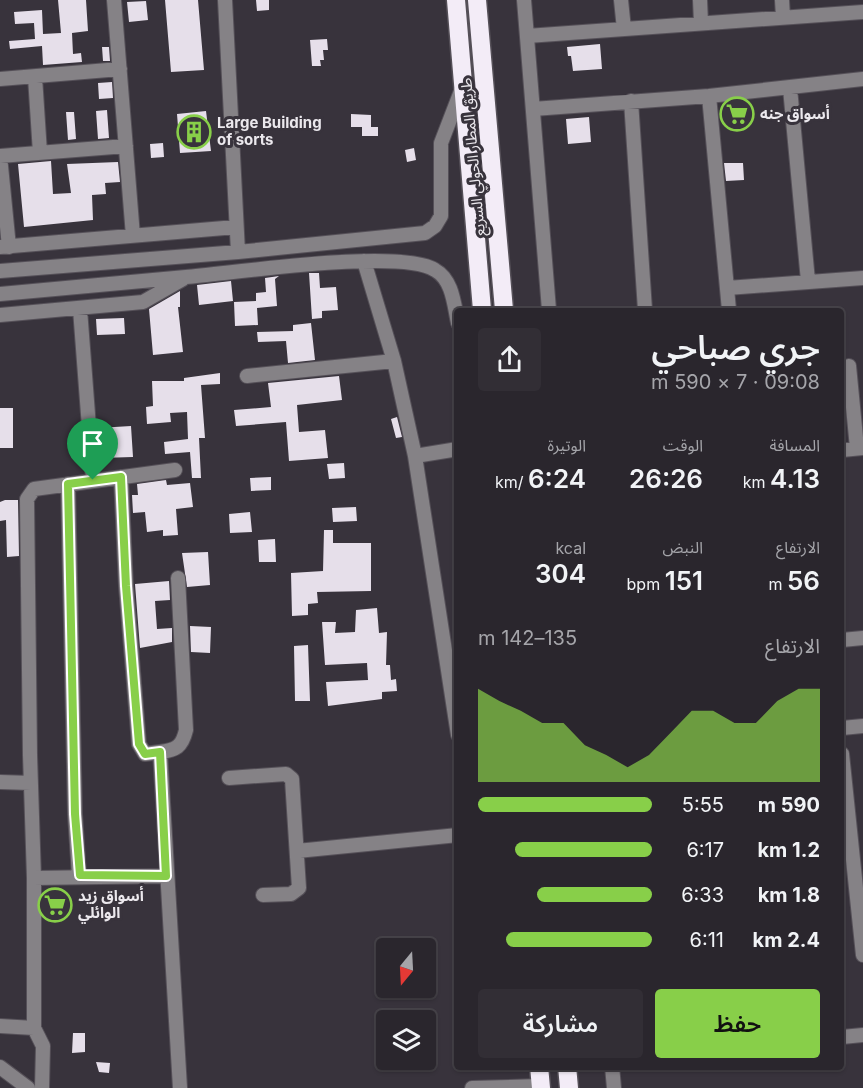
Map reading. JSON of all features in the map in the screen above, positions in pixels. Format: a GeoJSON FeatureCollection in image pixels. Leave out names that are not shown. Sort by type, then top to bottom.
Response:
{"type":"FeatureCollection","features":[{"type":"Feature","properties":{"kind":"highway","name":"طريق المطار الحولي السريع"},"geometry":{"type":"LineString","coordinates":[[456,0],[482,308]]}},
{"type":"Feature","properties":{"kind":"highway","name":"طريق المطار الحولي السريع"},"geometry":{"type":"LineString","coordinates":[[477,0],[504,308]]}},
{"type":"Feature","properties":{"kind":"highway"},"geometry":{"type":"LineString","coordinates":[[539,1070],[540,1087]]}},
{"type":"Feature","properties":{"kind":"highway"},"geometry":{"type":"LineString","coordinates":[[567,1070],[569,1088]]}},
{"type":"Feature","properties":{"kind":"street"},"geometry":{"type":"LineString","coordinates":[[114,0],[133,236]]}},
{"type":"Feature","properties":{"kind":"street"},"geometry":{"type":"LineString","coordinates":[[225,0],[238,252]]}},
{"type":"Feature","properties":{"kind":"street"},"geometry":{"type":"LineString","coordinates":[[524,0],[549,308]]}},
{"type":"Feature","properties":{"kind":"street"},"geometry":{"type":"LineString","coordinates":[[621,0],[624,29]]}},
{"type":"Feature","properties":{"kind":"street"},"geometry":{"type":"LineString","coordinates":[[700,0],[701,23]]}},
{"type":"Feature","properties":{"kind":"street"},"geometry":{"type":"LineString","coordinates":[[782,0],[783,16]]}},
{"type":"Feature","properties":{"kind":"street"},"geometry":{"type":"LineString","coordinates":[[527,36],[863,12]]}},
{"type":"Feature","properties":{"kind":"street"},"geometry":{"type":"LineString","coordinates":[[0,79],[120,69]]}},
{"type":"Feature","properties":{"kind":"street"},"geometry":{"type":"LineString","coordinates":[[0,271],[414,236],[430,230],[438,221],[443,210],[441,142],[458,101],[462,74]]}},
{"type":"Feature","properties":{"kind":"street"},"geometry":{"type":"LineString","coordinates":[[35,76],[40,153]]}},
{"type":"Feature","properties":{"kind":"street"},"geometry":{"type":"LineString","coordinates":[[533,109],[709,96],[863,79]]}},
{"type":"Feature","properties":{"kind":"street"},"geometry":{"type":"LineString","coordinates":[[790,88],[808,281]]}},
{"type":"Feature","properties":{"kind":"street"},"geometry":{"type":"LineString","coordinates":[[709,96],[729,308]]}},
{"type":"Feature","properties":{"kind":"street"},"geometry":{"type":"LineString","coordinates":[[631,101],[645,308]]}},
{"type":"Feature","properties":{"kind":"street"},"geometry":{"type":"LineString","coordinates":[[126,146],[0,156],[4,247],[236,226]]}},
{"type":"Feature","properties":{"kind":"street"},"geometry":{"type":"LineString","coordinates":[[363,261],[394,361],[415,456],[454,709]]}},
{"type":"Feature","properties":{"kind":"street"},"geometry":{"type":"LineString","coordinates":[[0,294],[363,261],[412,262],[435,269],[450,289],[454,308]]}},
{"type":"Feature","properties":{"kind":"street"},"geometry":{"type":"LineString","coordinates":[[77,265],[74,277],[82,286]]}},
{"type":"Feature","properties":{"kind":"street"},"geometry":{"type":"LineString","coordinates":[[34,268],[42,277],[38,290]]}},
{"type":"Feature","properties":{"kind":"street"},"geometry":{"type":"LineString","coordinates":[[0,315],[143,302],[184,277]]}},
{"type":"Feature","properties":{"kind":"street"},"geometry":{"type":"LineString","coordinates":[[727,288],[863,278]]}},
{"type":"Feature","properties":{"kind":"street"},"geometry":{"type":"LineString","coordinates":[[80,309],[93,480]]}},
{"type":"Feature","properties":{"kind":"street"},"geometry":{"type":"LineString","coordinates":[[247,376],[394,361]]}},
{"type":"Feature","properties":{"kind":"street"},"geometry":{"type":"LineString","coordinates":[[844,450],[860,448],[845,366],[863,364]]}},
{"type":"Feature","properties":{"kind":"street"},"geometry":{"type":"LineString","coordinates":[[415,456],[454,450]]}},
{"type":"Feature","properties":{"kind":"street"},"geometry":{"type":"LineString","coordinates":[[42,1088],[43,1046],[34,1028],[34,878],[27,499],[34,489],[175,470]]}},
{"type":"Feature","properties":{"kind":"street"},"geometry":{"type":"LineString","coordinates":[[121,477],[126,586],[139,744],[145,754],[175,750],[180,746],[186,730],[178,579]]}},
{"type":"Feature","properties":{"kind":"street"},"geometry":{"type":"LineString","coordinates":[[68,484],[75,802],[80,875]]}},
{"type":"Feature","properties":{"kind":"street"},"geometry":{"type":"LineString","coordinates":[[844,640],[863,638]]}},
{"type":"Feature","properties":{"kind":"street"},"geometry":{"type":"LineString","coordinates":[[844,728],[863,726]]}},
{"type":"Feature","properties":{"kind":"street"},"geometry":{"type":"LineString","coordinates":[[160,752],[180,1088]]}},
{"type":"Feature","properties":{"kind":"street"},"geometry":{"type":"LineString","coordinates":[[844,773],[863,955]]}},
{"type":"Feature","properties":{"kind":"street"},"geometry":{"type":"LineString","coordinates":[[229,778],[290,776],[297,851],[297,891],[291,894],[263,895]]}},
{"type":"Feature","properties":{"kind":"street"},"geometry":{"type":"LineString","coordinates":[[0,782],[31,783]]}},
{"type":"Feature","properties":{"kind":"street"},"geometry":{"type":"LineString","coordinates":[[297,851],[454,835]]}},
{"type":"Feature","properties":{"kind":"street"},"geometry":{"type":"LineString","coordinates":[[34,878],[80,875],[166,876]]}},
{"type":"Feature","properties":{"kind":"street"},"geometry":{"type":"LineString","coordinates":[[0,1026],[34,1028]]}},
{"type":"Feature","properties":{"kind":"street"},"geometry":{"type":"LineString","coordinates":[[844,1037],[863,1035]]}},
{"type":"Feature","properties":{"kind":"street"},"geometry":{"type":"LineString","coordinates":[[0,1067],[28,1088]]}},
{"type":"Feature","properties":{"kind":"street"},"geometry":{"type":"LineString","coordinates":[[612,1070],[614,1088]]}},
{"type":"Feature","properties":{"kind":"street"},"geometry":{"type":"LineString","coordinates":[[472,1088],[540,1087]]}},
{"type":"Feature","properties":{"kind":"building"},"geometry":{"type":"Polygon","coordinates":[[[58,0],[86,0],[88,31],[72,33],[73,54],[81,53],[82,62],[43,65],[42,46],[10,49],[9,41],[35,39],[34,23],[15,24],[14,12],[42,10],[43,34],[61,33],[58,0]]]}},
{"type":"Feature","properties":{"kind":"building"},"geometry":{"type":"Polygon","coordinates":[[[165,0],[198,0],[204,70],[171,72],[165,0]]]}},
{"type":"Feature","properties":{"kind":"building"},"geometry":{"type":"Polygon","coordinates":[[[256,0],[269,0],[269,10],[257,11],[256,0]]]}},
{"type":"Feature","properties":{"kind":"building"},"geometry":{"type":"Polygon","coordinates":[[[146,1],[148,20],[129,22],[127,2],[146,1]]]}},
{"type":"Feature","properties":{"kind":"building"},"geometry":{"type":"Polygon","coordinates":[[[327,39],[328,50],[323,50],[324,60],[320,60],[321,66],[312,66],[310,40],[327,39]]]}},
{"type":"Feature","properties":{"kind":"building"},"geometry":{"type":"Polygon","coordinates":[[[600,44],[602,69],[573,71],[567,47],[600,44]]]}},
{"type":"Feature","properties":{"kind":"building"},"geometry":{"type":"Polygon","coordinates":[[[102,47],[109,47],[110,61],[103,61],[102,47]]]}},
{"type":"Feature","properties":{"kind":"building"},"geometry":{"type":"Polygon","coordinates":[[[112,82],[113,98],[99,99],[98,83],[112,82]]]}},
{"type":"Feature","properties":{"kind":"building"},"geometry":{"type":"Polygon","coordinates":[[[107,110],[109,138],[98,139],[96,111],[107,110]]]}},
{"type":"Feature","properties":{"kind":"building","name":"Large Building of sorts"},"geometry":{"type":"Polygon","coordinates":[[[206,111],[211,151],[180,153],[177,114],[206,111]]]}},
{"type":"Feature","properties":{"kind":"building"},"geometry":{"type":"Polygon","coordinates":[[[66,112],[74,112],[76,139],[68,140],[66,112]]]}},
{"type":"Feature","properties":{"kind":"building"},"geometry":{"type":"Polygon","coordinates":[[[351,114],[371,115],[371,127],[378,127],[378,136],[362,136],[362,127],[351,127],[351,114]]]}},
{"type":"Feature","properties":{"kind":"building"},"geometry":{"type":"Polygon","coordinates":[[[589,117],[591,142],[568,144],[566,119],[589,117]]]}},
{"type":"Feature","properties":{"kind":"building"},"geometry":{"type":"Polygon","coordinates":[[[163,143],[164,157],[151,158],[150,144],[163,143]]]}},
{"type":"Feature","properties":{"kind":"building"},"geometry":{"type":"Polygon","coordinates":[[[414,148],[416,160],[407,162],[405,150],[414,148]]]}},
{"type":"Feature","properties":{"kind":"building"},"geometry":{"type":"Polygon","coordinates":[[[51,161],[53,194],[71,193],[67,164],[118,162],[120,182],[105,183],[106,194],[92,195],[93,220],[24,227],[18,164],[51,161]]]}},
{"type":"Feature","properties":{"kind":"building"},"geometry":{"type":"Polygon","coordinates":[[[724,163],[743,163],[744,180],[726,181],[724,163]]]}},
{"type":"Feature","properties":{"kind":"building"},"geometry":{"type":"Polygon","coordinates":[[[309,273],[319,273],[320,288],[336,287],[338,310],[322,311],[322,318],[312,319],[309,273]]]}},
{"type":"Feature","properties":{"kind":"building"},"geometry":{"type":"Polygon","coordinates":[[[279,276],[275,279],[277,306],[257,308],[258,325],[235,326],[234,302],[256,301],[256,293],[266,292],[265,278],[279,276]]]}},
{"type":"Feature","properties":{"kind":"building"},"geometry":{"type":"Polygon","coordinates":[[[231,281],[233,301],[199,305],[197,285],[231,281]]]}},
{"type":"Feature","properties":{"kind":"building"},"geometry":{"type":"Polygon","coordinates":[[[180,291],[180,307],[178,307],[183,352],[153,355],[149,309],[180,291]]]}},
{"type":"Feature","properties":{"kind":"building"},"geometry":{"type":"Polygon","coordinates":[[[124,318],[125,334],[97,335],[96,319],[124,318]]]}},
{"type":"Feature","properties":{"kind":"building"},"geometry":{"type":"Polygon","coordinates":[[[311,323],[315,360],[288,363],[286,341],[258,342],[257,332],[293,331],[293,325],[311,323]]]}},
{"type":"Feature","properties":{"kind":"building"},"geometry":{"type":"Polygon","coordinates":[[[220,373],[220,384],[201,385],[205,438],[199,438],[201,478],[192,478],[190,452],[165,454],[164,442],[188,439],[187,412],[170,413],[171,422],[147,424],[146,407],[153,406],[152,381],[184,381],[184,378],[220,373]]]}},
{"type":"Feature","properties":{"kind":"building"},"geometry":{"type":"Polygon","coordinates":[[[339,376],[342,400],[297,405],[299,432],[325,430],[328,458],[289,461],[286,422],[236,426],[234,410],[271,407],[268,383],[339,376]]]}},
{"type":"Feature","properties":{"kind":"building"},"geometry":{"type":"Polygon","coordinates":[[[0,408],[13,408],[13,448],[0,448],[0,408]]]}},
{"type":"Feature","properties":{"kind":"building"},"geometry":{"type":"Polygon","coordinates":[[[397,417],[402,437],[396,438],[391,419],[397,417]]]}},
{"type":"Feature","properties":{"kind":"building"},"geometry":{"type":"Polygon","coordinates":[[[131,426],[133,457],[100,458],[98,428],[131,426]]]}},
{"type":"Feature","properties":{"kind":"building"},"geometry":{"type":"Polygon","coordinates":[[[344,463],[345,478],[329,479],[327,464],[344,463]]]}},
{"type":"Feature","properties":{"kind":"building"},"geometry":{"type":"Polygon","coordinates":[[[271,477],[271,490],[251,491],[250,478],[271,477]]]}},
{"type":"Feature","properties":{"kind":"building"},"geometry":{"type":"Polygon","coordinates":[[[166,480],[167,485],[190,483],[193,507],[176,509],[178,535],[163,536],[163,530],[147,532],[145,512],[133,513],[132,495],[138,495],[137,484],[166,480]]]}},
{"type":"Feature","properties":{"kind":"building"},"geometry":{"type":"Polygon","coordinates":[[[18,500],[19,556],[7,557],[6,520],[0,521],[0,502],[18,500]]]}},
{"type":"Feature","properties":{"kind":"building"},"geometry":{"type":"Polygon","coordinates":[[[356,507],[357,521],[333,522],[332,508],[356,507]]]}},
{"type":"Feature","properties":{"kind":"building"},"geometry":{"type":"Polygon","coordinates":[[[250,512],[252,532],[230,533],[229,514],[250,512]]]}},
{"type":"Feature","properties":{"kind":"building"},"geometry":{"type":"Polygon","coordinates":[[[324,530],[333,530],[333,543],[371,543],[371,591],[317,592],[318,603],[308,604],[308,615],[292,616],[291,573],[323,571],[324,530]]]}},
{"type":"Feature","properties":{"kind":"building"},"geometry":{"type":"Polygon","coordinates":[[[275,539],[276,562],[259,562],[258,540],[275,539]]]}},
{"type":"Feature","properties":{"kind":"building"},"geometry":{"type":"Polygon","coordinates":[[[208,552],[210,585],[187,587],[182,553],[208,552]]]}},
{"type":"Feature","properties":{"kind":"building"},"geometry":{"type":"Polygon","coordinates":[[[169,581],[170,600],[155,601],[157,629],[172,628],[172,642],[140,648],[135,584],[169,581]]]}},
{"type":"Feature","properties":{"kind":"building"},"geometry":{"type":"Polygon","coordinates":[[[377,608],[379,633],[387,632],[386,665],[390,665],[391,680],[396,679],[397,691],[382,692],[382,699],[328,706],[326,682],[368,680],[367,663],[325,665],[322,622],[336,622],[335,633],[355,632],[356,610],[377,608]]]}},
{"type":"Feature","properties":{"kind":"building"},"geometry":{"type":"Polygon","coordinates":[[[190,626],[211,627],[210,653],[191,652],[190,626]]]}},
{"type":"Feature","properties":{"kind":"building"},"geometry":{"type":"Polygon","coordinates":[[[308,645],[310,701],[295,701],[294,646],[308,645]]]}},
{"type":"Feature","properties":{"kind":"building"},"geometry":{"type":"Polygon","coordinates":[[[73,1033],[85,1033],[85,1052],[72,1053],[73,1033]]]}},
{"type":"Feature","properties":{"kind":"building"},"geometry":{"type":"Polygon","coordinates":[[[96,1062],[110,1063],[109,1073],[99,1072],[96,1062]]]}},
{"type":"Feature","properties":{"kind":"place","name":"أسواق جنه"},"geometry":{"type":"Point","coordinates":[737,114]}},
{"type":"Feature","properties":{"kind":"place","name":"Large Building of sorts"},"geometry":{"type":"Point","coordinates":[194,132]}},
{"type":"Feature","properties":{"kind":"place","name":"أسواق زيد الوائلي"},"geometry":{"type":"Point","coordinates":[55,905]}},
{"type":"Feature","properties":{"kind":"route"},"geometry":{"type":"LineString","coordinates":[[121,477],[126,586],[139,744],[145,754],[160,752],[166,876],[80,875],[75,814],[68,484],[93,480],[121,477]]}}]}
